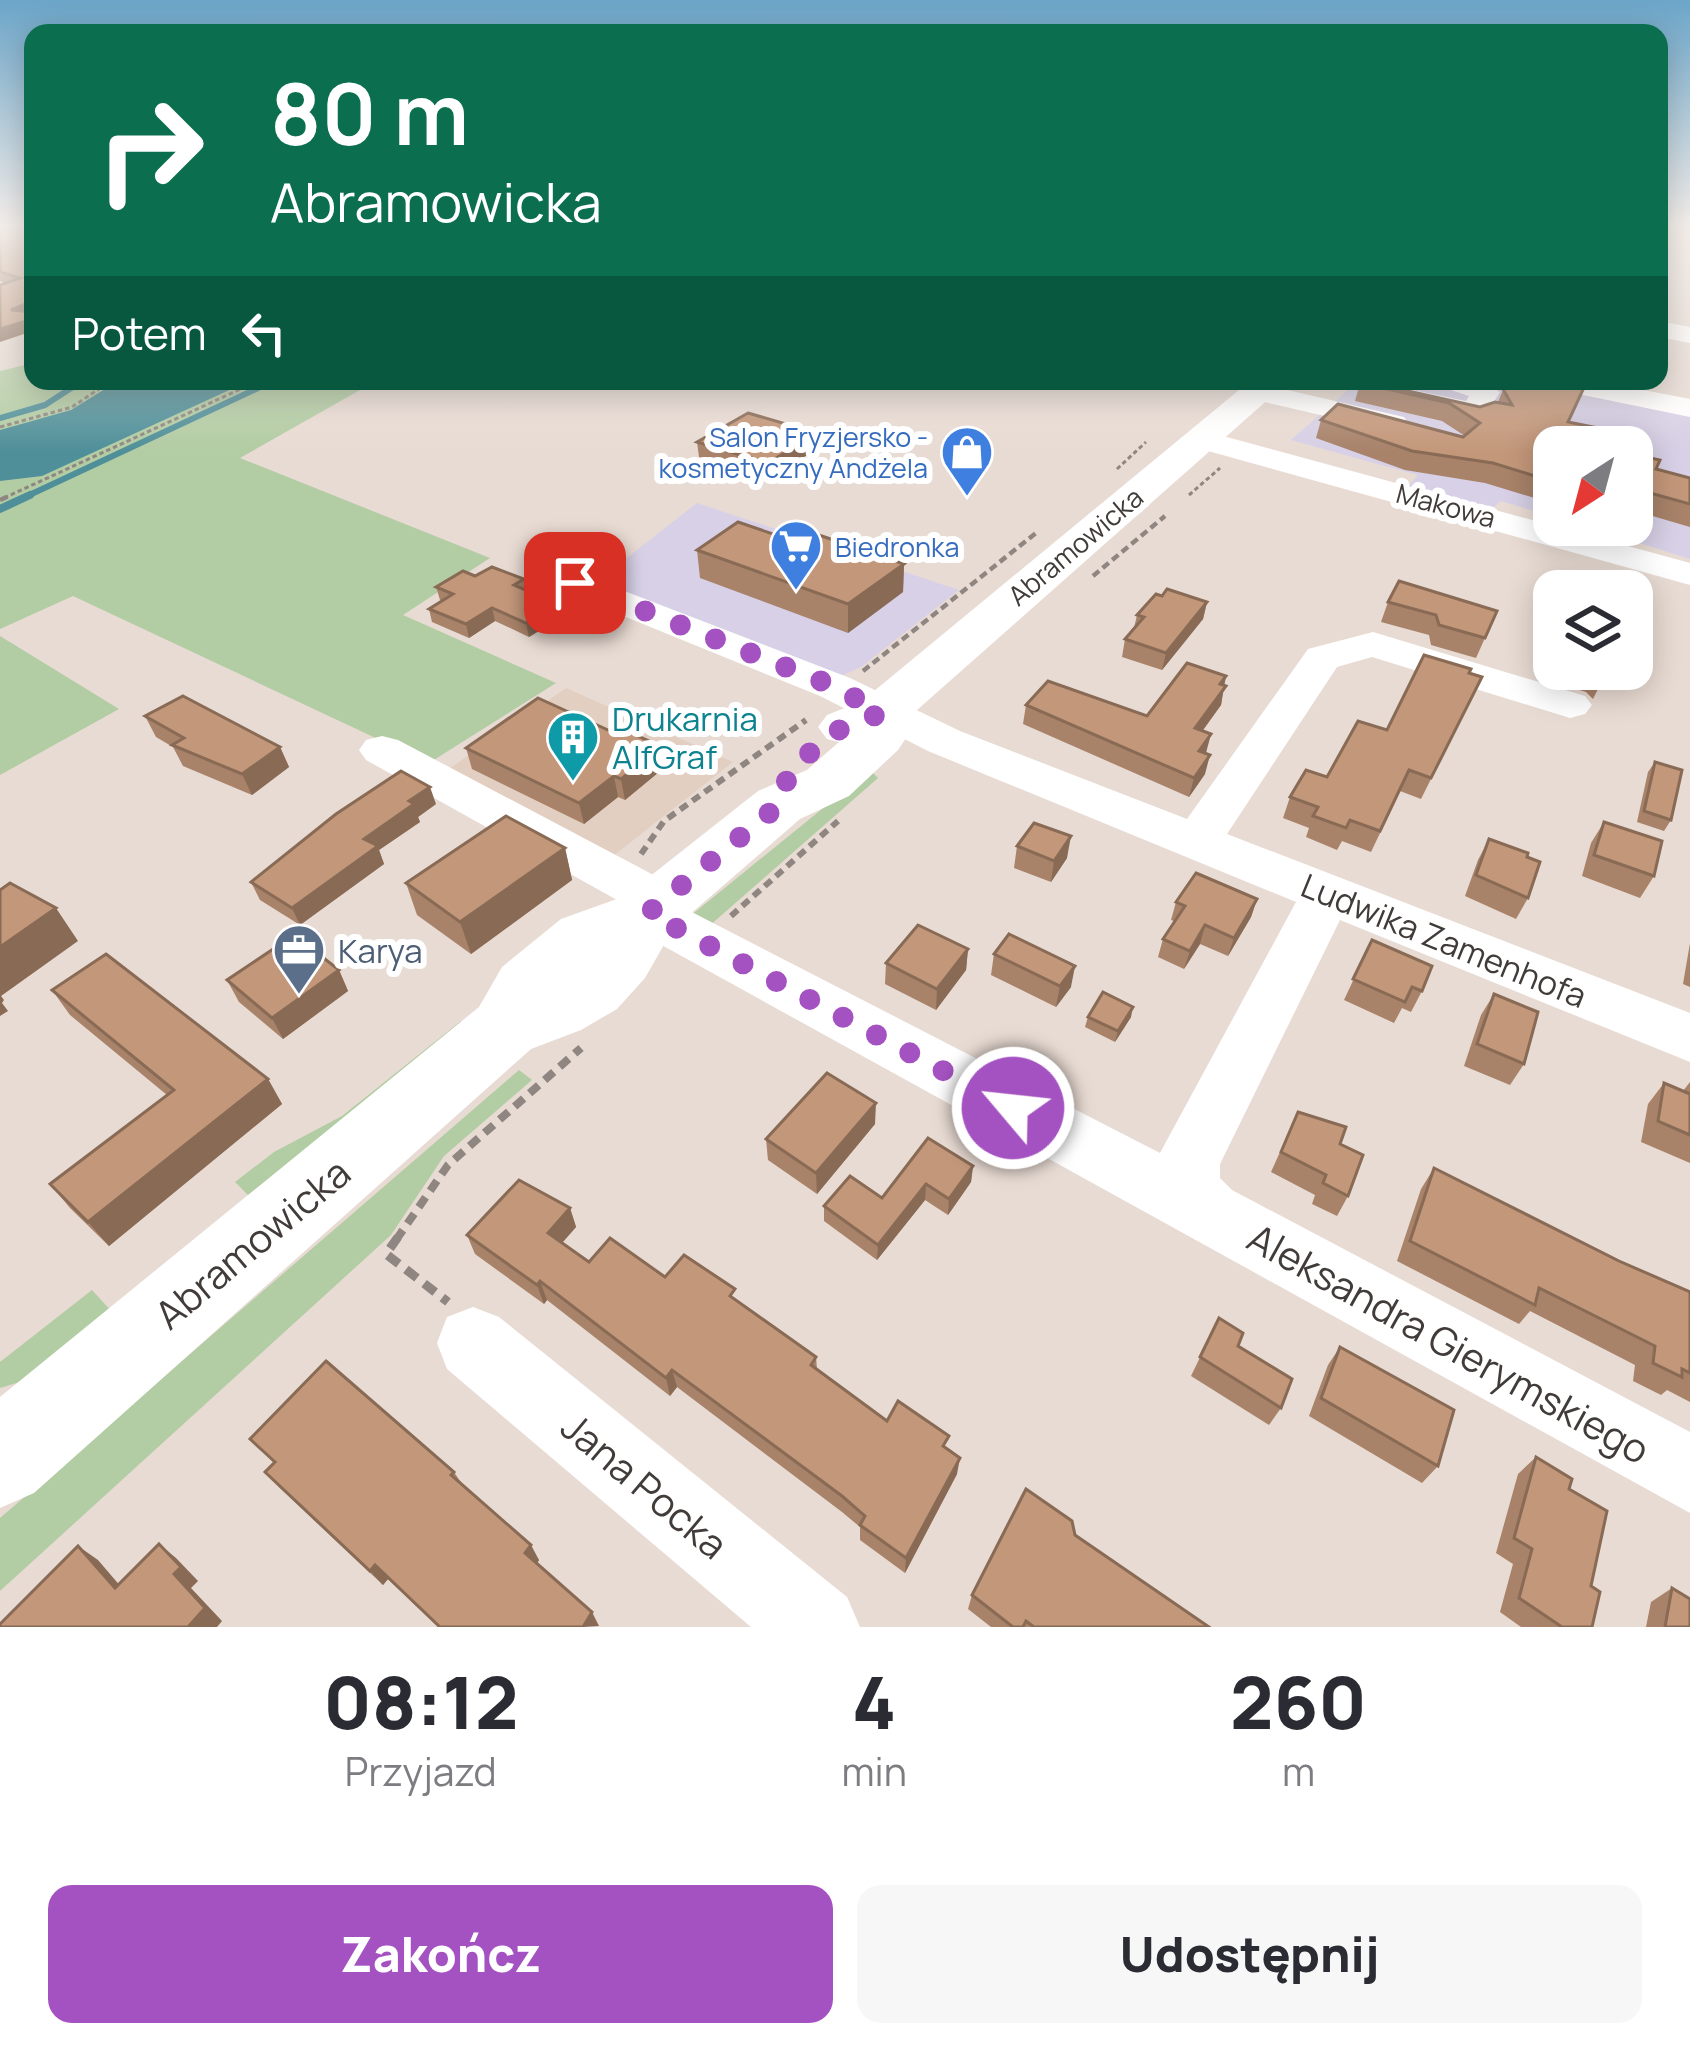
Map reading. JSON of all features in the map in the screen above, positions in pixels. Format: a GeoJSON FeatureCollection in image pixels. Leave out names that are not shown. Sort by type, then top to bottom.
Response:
{"type":"FeatureCollection","features":[{"type":"Feature","properties":{"kind":"main road","name":"Abramowicka"},"geometry":{"type":"LineString","coordinates":[[0,1459],[506,1028],[572,1006],[624,959],[655,907],[779,805],[828,783],[878,738],[858,700],[1260,390]]}},
{"type":"Feature","properties":{"kind":"street"},"geometry":{"type":"LineString","coordinates":[[1275,390],[1443,436]]}},
{"type":"Feature","properties":{"kind":"street"},"geometry":{"type":"LineString","coordinates":[[1387,390],[1474,412],[1486,392],[1480,390]]}},
{"type":"Feature","properties":{"kind":"street"},"geometry":{"type":"LineString","coordinates":[[1599,390],[1690,408]]}},
{"type":"Feature","properties":{"kind":"street","name":"Makowa"},"geometry":{"type":"LineString","coordinates":[[1198,442],[1690,574]]}},
{"type":"Feature","properties":{"kind":"street","name":"Ludwika Zamenhofa"},"geometry":{"type":"LineString","coordinates":[[575,583],[1197,842],[1690,1038]]}},
{"type":"Feature","properties":{"kind":"street"},"geometry":{"type":"LineString","coordinates":[[1197,842],[1322,658],[1373,644],[1570,705]]}},
{"type":"Feature","properties":{"kind":"street","name":"Aleksandra Gierymskiego"},"geometry":{"type":"LineString","coordinates":[[382,750],[655,907],[1690,1474]]}},
{"type":"Feature","properties":{"kind":"street","name":"Aleksandra Gierymskiego"},"geometry":{"type":"LineString","coordinates":[[1209,1212],[1188,1189],[1188,1163],[1327,893]]}},
{"type":"Feature","properties":{"kind":"street","name":"Jana Pocka"},"geometry":{"type":"LineString","coordinates":[[473,1343],[818,1627]]}},
{"type":"Feature","properties":{"kind":"path"},"geometry":{"type":"LineString","coordinates":[[0,427],[71,406],[96,390]]}},
{"type":"Feature","properties":{"kind":"path"},"geometry":{"type":"LineString","coordinates":[[0,500],[239,390]]}},
{"type":"Feature","properties":{"kind":"path"},"geometry":{"type":"LineString","coordinates":[[1104,480],[1198,442]]}},
{"type":"Feature","properties":{"kind":"path"},"geometry":{"type":"LineString","coordinates":[[1182,501],[1198,442]]}},
{"type":"Feature","properties":{"kind":"path"},"geometry":{"type":"LineString","coordinates":[[0,489],[14,494]]}},
{"type":"Feature","properties":{"kind":"path"},"geometry":{"type":"LineString","coordinates":[[1083,578],[1099,574],[1168,513]]}},
{"type":"Feature","properties":{"kind":"path"},"geometry":{"type":"LineString","coordinates":[[858,700],[851,673],[863,671],[1051,522]]}},
{"type":"Feature","properties":{"kind":"shaded area"},"geometry":{"type":"Polygon","coordinates":[[[1348,390],[1576,390],[1690,414],[1690,559],[1649,546],[1653,546],[1653,426],[1533,426],[1533,511],[1501,501],[1489,511],[1406,489],[1418,475],[1291,440],[1348,390]]]}},
{"type":"Feature","properties":{"kind":"shaded area"},"geometry":{"type":"Polygon","coordinates":[[[697,503],[959,590],[861,667],[838,677],[596,582],[697,503]]]}},
{"type":"Feature","properties":{"kind":"shaded area"},"geometry":{"type":"Polygon","coordinates":[[[566,688],[733,762],[608,860],[440,775],[566,688]]]}},
{"type":"Feature","properties":{"kind":"green space"},"geometry":{"type":"Polygon","coordinates":[[[24,365],[24,390],[360,390],[240,458],[490,558],[403,615],[556,683],[429,763],[73,596],[0,629],[0,371],[24,365]]]}},
{"type":"Feature","properties":{"kind":"green space"},"geometry":{"type":"Polygon","coordinates":[[[0,636],[119,709],[0,775],[0,636]]]}},
{"type":"Feature","properties":{"kind":"green space"},"geometry":{"type":"Polygon","coordinates":[[[870,770],[878,778],[700,934],[684,921],[870,770]]]}},
{"type":"Feature","properties":{"kind":"green space"},"geometry":{"type":"Polygon","coordinates":[[[461,1021],[459,1028],[252,1199],[235,1182],[274,1152],[342,1116],[461,1021]]]}},
{"type":"Feature","properties":{"kind":"green space"},"geometry":{"type":"Polygon","coordinates":[[[519,1070],[532,1080],[444,1156],[391,1235],[0,1591],[0,1518],[519,1070]]]}},
{"type":"Feature","properties":{"kind":"green space"},"geometry":{"type":"Polygon","coordinates":[[[92,1290],[114,1314],[36,1377],[0,1388],[0,1362],[92,1290]]]}},
{"type":"Feature","properties":{"kind":"water"},"geometry":{"type":"Polygon","coordinates":[[[103,390],[229,390],[42,476],[0,481],[0,430],[71,410],[103,390]]]}},
{"type":"Feature","properties":{"kind":"building"},"geometry":{"type":"Polygon","coordinates":[[[0,301],[24,301],[11,310],[24,311],[24,322],[0,329],[0,301]]]}},
{"type":"Feature","properties":{"kind":"building"},"geometry":{"type":"Polygon","coordinates":[[[1391,390],[1480,407],[1495,402],[1512,405],[1504,390],[1583,390],[1568,422],[1588,426],[1533,426],[1533,475],[1493,463],[1412,451],[1321,420],[1338,404],[1463,437],[1480,423],[1449,403],[1391,390]]]}},
{"type":"Feature","properties":{"kind":"building"},"geometry":{"type":"Polygon","coordinates":[[[748,413],[817,433],[768,463],[697,442],[748,413]]]}},
{"type":"Feature","properties":{"kind":"building"},"geometry":{"type":"Polygon","coordinates":[[[1653,458],[1660,460],[1656,469],[1690,478],[1690,504],[1653,494],[1653,458]]]}},
{"type":"Feature","properties":{"kind":"building"},"geometry":{"type":"Polygon","coordinates":[[[738,522],[799,543],[813,533],[904,564],[848,604],[697,550],[738,522]]]}},
{"type":"Feature","properties":{"kind":"building"},"geometry":{"type":"Polygon","coordinates":[[[492,567],[524,579],[514,585],[558,604],[526,623],[492,608],[466,624],[429,609],[453,594],[436,587],[463,571],[475,576],[492,567]]]}},
{"type":"Feature","properties":{"kind":"building"},"geometry":{"type":"Polygon","coordinates":[[[1399,581],[1497,611],[1485,638],[1439,625],[1436,615],[1388,602],[1399,581]]]}},
{"type":"Feature","properties":{"kind":"building"},"geometry":{"type":"Polygon","coordinates":[[[1167,589],[1207,602],[1166,653],[1125,639],[1144,617],[1137,615],[1167,589]]]}},
{"type":"Feature","properties":{"kind":"building"},"geometry":{"type":"Polygon","coordinates":[[[1424,655],[1482,677],[1431,778],[1409,770],[1380,831],[1350,820],[1346,828],[1313,816],[1318,807],[1290,797],[1306,770],[1327,777],[1358,721],[1387,730],[1424,655]]]}},
{"type":"Feature","properties":{"kind":"building"},"geometry":{"type":"Polygon","coordinates":[[[1187,663],[1226,676],[1220,684],[1226,686],[1195,728],[1211,734],[1199,751],[1210,755],[1194,778],[1026,705],[1048,681],[1147,716],[1187,663]]]}},
{"type":"Feature","properties":{"kind":"building"},"geometry":{"type":"Polygon","coordinates":[[[183,696],[280,747],[242,774],[172,745],[184,738],[145,716],[183,696]]]}},
{"type":"Feature","properties":{"kind":"building","name":"Drukarnia AlfGraf"},"geometry":{"type":"Polygon","coordinates":[[[538,698],[619,735],[625,730],[662,747],[579,803],[466,748],[538,698]]]}},
{"type":"Feature","properties":{"kind":"building"},"geometry":{"type":"Polygon","coordinates":[[[1655,762],[1682,770],[1671,820],[1644,811],[1655,762]]]}},
{"type":"Feature","properties":{"kind":"building"},"geometry":{"type":"Polygon","coordinates":[[[401,771],[430,787],[364,839],[378,846],[292,908],[251,882],[336,814],[401,771]]]}},
{"type":"Feature","properties":{"kind":"building"},"geometry":{"type":"Polygon","coordinates":[[[506,816],[565,848],[460,922],[406,883],[506,816]]]}},
{"type":"Feature","properties":{"kind":"building"},"geometry":{"type":"Polygon","coordinates":[[[1604,822],[1662,841],[1654,876],[1594,855],[1604,822]]]}},
{"type":"Feature","properties":{"kind":"building"},"geometry":{"type":"Polygon","coordinates":[[[1034,823],[1071,836],[1054,861],[1017,846],[1034,823]]]}},
{"type":"Feature","properties":{"kind":"building"},"geometry":{"type":"Polygon","coordinates":[[[1489,839],[1540,862],[1528,898],[1476,875],[1489,839]]]}},
{"type":"Feature","properties":{"kind":"building"},"geometry":{"type":"Polygon","coordinates":[[[1196,873],[1257,899],[1234,938],[1205,925],[1190,951],[1163,939],[1185,906],[1176,902],[1196,873]]]}},
{"type":"Feature","properties":{"kind":"building"},"geometry":{"type":"Polygon","coordinates":[[[10,883],[56,908],[0,947],[0,890],[10,883]]]}},
{"type":"Feature","properties":{"kind":"building"},"geometry":{"type":"Polygon","coordinates":[[[918,925],[968,949],[937,989],[886,963],[918,925]]]}},
{"type":"Feature","properties":{"kind":"building"},"geometry":{"type":"Polygon","coordinates":[[[1009,934],[1075,966],[1060,986],[994,954],[1009,934]]]}},
{"type":"Feature","properties":{"kind":"building"},"geometry":{"type":"Polygon","coordinates":[[[294,935],[339,970],[272,1018],[227,980],[294,935]]]}},
{"type":"Feature","properties":{"kind":"building"},"geometry":{"type":"Polygon","coordinates":[[[1372,940],[1432,966],[1422,991],[1412,987],[1405,1002],[1353,979],[1372,940]]]}},
{"type":"Feature","properties":{"kind":"building"},"geometry":{"type":"Polygon","coordinates":[[[106,954],[268,1079],[88,1222],[50,1184],[174,1090],[52,990],[106,954]]]}},
{"type":"Feature","properties":{"kind":"building"},"geometry":{"type":"Polygon","coordinates":[[[1103,992],[1133,1007],[1118,1031],[1088,1017],[1103,992]]]}},
{"type":"Feature","properties":{"kind":"building"},"geometry":{"type":"Polygon","coordinates":[[[1494,994],[1538,1012],[1524,1064],[1477,1044],[1494,994]]]}},
{"type":"Feature","properties":{"kind":"building"},"geometry":{"type":"Polygon","coordinates":[[[827,1073],[876,1103],[816,1173],[766,1139],[827,1073]]]}},
{"type":"Feature","properties":{"kind":"building"},"geometry":{"type":"Polygon","coordinates":[[[1664,1083],[1690,1094],[1690,1135],[1658,1121],[1664,1083]]]}},
{"type":"Feature","properties":{"kind":"building"},"geometry":{"type":"Polygon","coordinates":[[[1298,1112],[1346,1127],[1340,1144],[1363,1155],[1348,1196],[1323,1183],[1326,1175],[1281,1152],[1298,1112]]]}},
{"type":"Feature","properties":{"kind":"building"},"geometry":{"type":"Polygon","coordinates":[[[928,1138],[973,1166],[949,1199],[926,1184],[878,1245],[824,1206],[850,1176],[882,1198],[928,1138]]]}},
{"type":"Feature","properties":{"kind":"building"},"geometry":{"type":"Polygon","coordinates":[[[1434,1168],[1690,1292],[1690,1373],[1682,1369],[1682,1377],[1653,1363],[1655,1346],[1539,1288],[1535,1305],[1410,1241],[1434,1168]]]}},
{"type":"Feature","properties":{"kind":"building"},"geometry":{"type":"Polygon","coordinates":[[[519,1180],[570,1208],[548,1233],[589,1262],[610,1238],[665,1277],[684,1255],[735,1289],[730,1296],[816,1357],[811,1365],[887,1421],[898,1401],[949,1436],[943,1446],[960,1458],[906,1558],[860,1525],[865,1516],[842,1496],[672,1370],[666,1378],[540,1281],[537,1285],[467,1235],[519,1180]]]}},
{"type":"Feature","properties":{"kind":"building"},"geometry":{"type":"Polygon","coordinates":[[[1219,1318],[1243,1333],[1238,1346],[1292,1379],[1281,1408],[1200,1357],[1219,1318]]]}},
{"type":"Feature","properties":{"kind":"building"},"geometry":{"type":"Polygon","coordinates":[[[1340,1347],[1454,1410],[1438,1466],[1321,1398],[1340,1347]]]}},
{"type":"Feature","properties":{"kind":"building"},"geometry":{"type":"Polygon","coordinates":[[[326,1361],[531,1545],[525,1553],[592,1612],[583,1627],[440,1627],[375,1565],[370,1571],[265,1472],[275,1462],[250,1439],[326,1361]]]}},
{"type":"Feature","properties":{"kind":"building"},"geometry":{"type":"Polygon","coordinates":[[[1536,1457],[1572,1479],[1569,1489],[1607,1511],[1591,1586],[1600,1592],[1592,1627],[1562,1627],[1519,1598],[1532,1549],[1514,1538],[1536,1457]]]}},
{"type":"Feature","properties":{"kind":"building"},"geometry":{"type":"Polygon","coordinates":[[[1026,1489],[1072,1521],[1075,1535],[1209,1627],[1034,1627],[1026,1621],[1023,1627],[1013,1627],[972,1595],[1026,1489]]]}},
{"type":"Feature","properties":{"kind":"building"},"geometry":{"type":"Polygon","coordinates":[[[159,1544],[181,1567],[174,1574],[205,1608],[188,1627],[0,1627],[78,1546],[115,1588],[159,1544]]]}},
{"type":"Feature","properties":{"kind":"building"},"geometry":{"type":"Polygon","coordinates":[[[1672,1588],[1690,1599],[1690,1627],[1665,1627],[1672,1588]]]}},
{"type":"Feature","properties":{"kind":"waterway"},"geometry":{"type":"LineString","coordinates":[[0,418],[45,405],[68,390]]}},
{"type":"Feature","properties":{"kind":"waterway"},"geometry":{"type":"LineString","coordinates":[[23,498],[254,390]]}},
{"type":"Feature","properties":{"kind":"waterway"},"geometry":{"type":"LineString","coordinates":[[0,509],[30,495]]}},
{"type":"Feature","properties":{"kind":"place","name":"Salon Fryzjersko - kosmetyczny Andżela"},"geometry":{"type":"Point","coordinates":[967,498]}},
{"type":"Feature","properties":{"kind":"place","name":"Biedronka"},"geometry":{"type":"Point","coordinates":[796,592]}},
{"type":"Feature","properties":{"kind":"place","name":"Drukarnia AlfGraf"},"geometry":{"type":"Point","coordinates":[573,783]}},
{"type":"Feature","properties":{"kind":"place","name":"Karya"},"geometry":{"type":"Point","coordinates":[299,996]}},
{"type":"Feature","properties":{"kind":"route"},"geometry":{"type":"LineString","coordinates":[[575,583],[836,687],[881,713],[834,732],[790,770],[779,805],[648,913],[1013,1108]]}}]}
